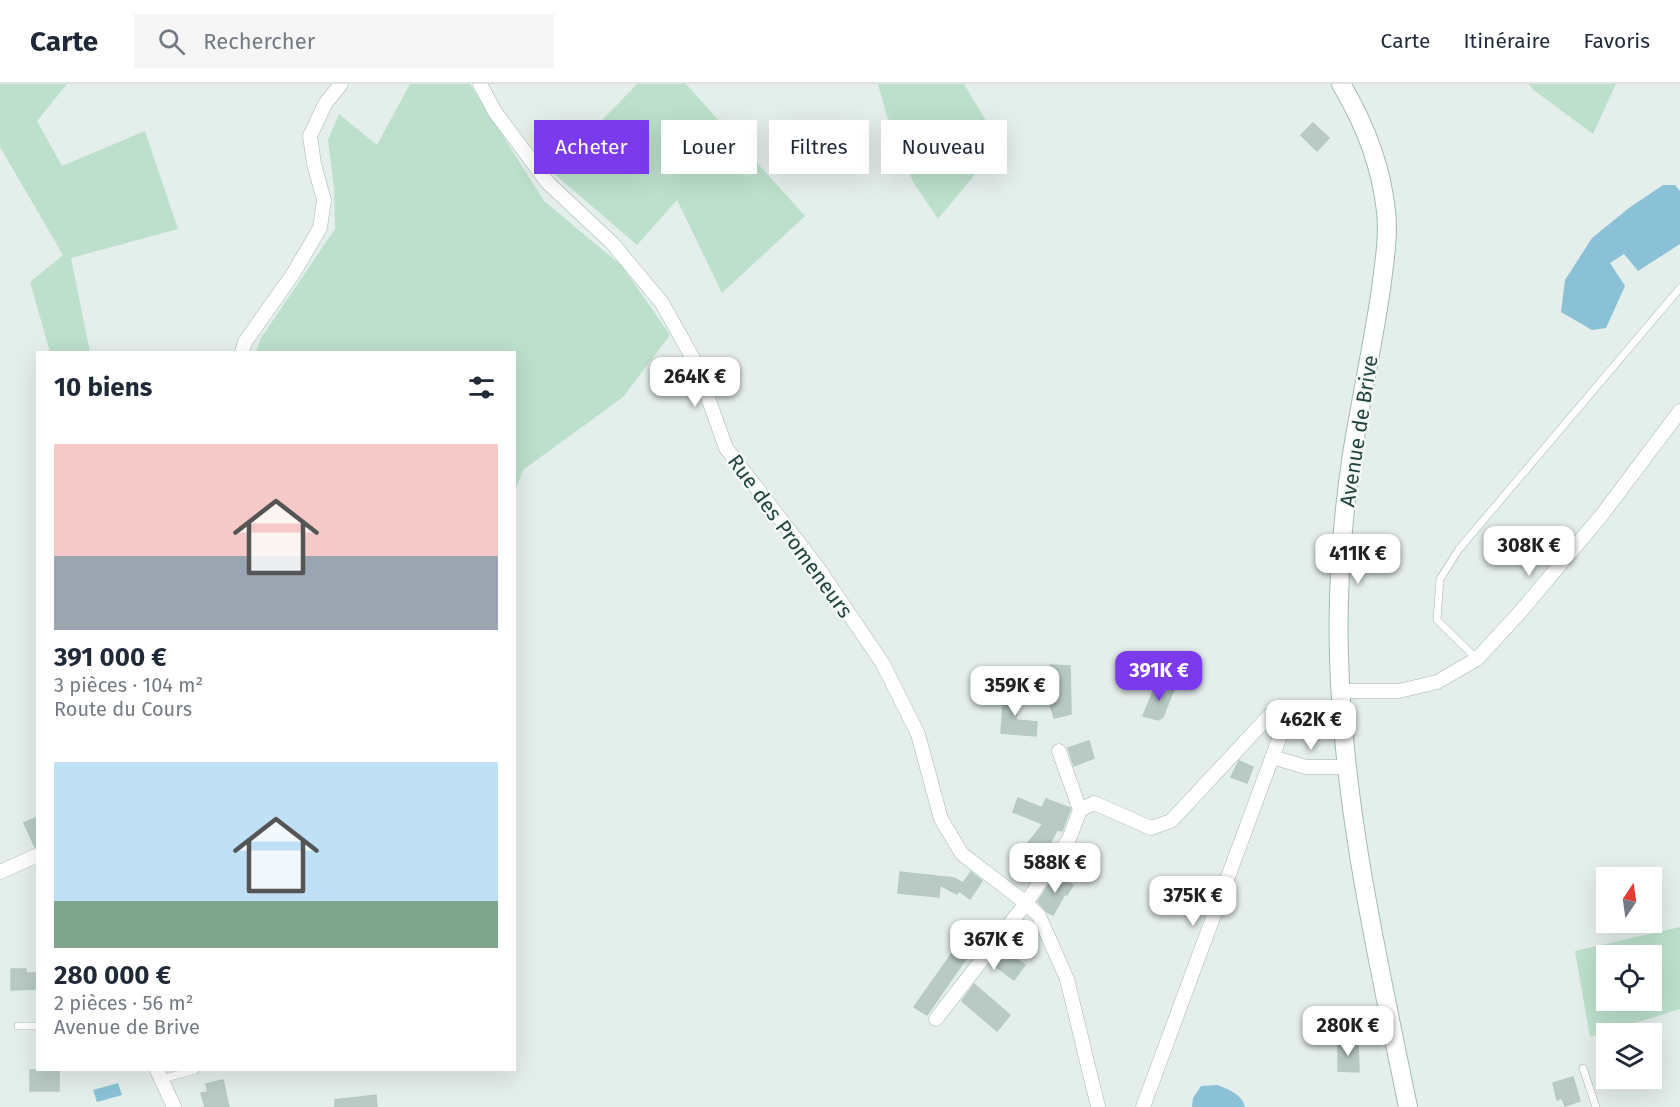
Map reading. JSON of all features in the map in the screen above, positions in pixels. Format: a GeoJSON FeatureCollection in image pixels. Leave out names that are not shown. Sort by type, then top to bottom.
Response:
{"type":"FeatureCollection","features":[{"type":"Feature","properties":{"kind":"street"},"geometry":{"type":"LineString","coordinates":[[242,351],[245,342],[293,274],[320,228],[324,200],[314,164],[310,136],[325,104],[341,84]]}},
{"type":"Feature","properties":{"kind":"street","name":"Rue des Promeneurs"},"geometry":{"type":"LineString","coordinates":[[480,84],[495,112],[548,183],[612,243],[662,303],[696,364],[726,448],[818,568],[883,664],[918,734],[941,819],[962,854],[1026,903],[1039,916],[1067,979],[1098,1107]]}},
{"type":"Feature","properties":{"kind":"street","name":"Avenue de Brive"},"geometry":{"type":"LineString","coordinates":[[1341,84],[1358,113],[1373,148],[1382,179],[1387,214],[1386,252],[1374,340],[1352,454],[1346,502],[1338,627],[1342,730],[1372,926],[1408,1107]]}},
{"type":"Feature","properties":{"kind":"street"},"geometry":{"type":"LineString","coordinates":[[1341,691],[1399,691],[1427,685],[1437,682],[1477,659],[1601,516],[1680,411]]}},
{"type":"Feature","properties":{"kind":"street"},"geometry":{"type":"LineString","coordinates":[[1080,810],[1094,803],[1151,828],[1171,821],[1270,715],[1275,712],[1285,715],[1286,720],[1143,1107]]}},
{"type":"Feature","properties":{"kind":"street"},"geometry":{"type":"LineString","coordinates":[[936,1019],[1026,903],[1070,839],[1080,810],[1059,751]]}},
{"type":"Feature","properties":{"kind":"street"},"geometry":{"type":"LineString","coordinates":[[1272,757],[1306,767],[1348,767]]}},
{"type":"Feature","properties":{"kind":"street"},"geometry":{"type":"LineString","coordinates":[[0,872],[36,856]]}},
{"type":"Feature","properties":{"kind":"street"},"geometry":{"type":"LineString","coordinates":[[159,1074],[174,1107]]}},
{"type":"Feature","properties":{"kind":"lane"},"geometry":{"type":"LineString","coordinates":[[1477,659],[1437,620],[1440,579],[1459,549],[1680,288]]}},
{"type":"Feature","properties":{"kind":"lane"},"geometry":{"type":"LineString","coordinates":[[18,1026],[36,1026]]}},
{"type":"Feature","properties":{"kind":"lane"},"geometry":{"type":"LineString","coordinates":[[1582,1068],[1596,1107]]}},
{"type":"Feature","properties":{"kind":"lane"},"geometry":{"type":"LineString","coordinates":[[159,1074],[186,1071]]}},
{"type":"Feature","properties":{"kind":"green space"},"geometry":{"type":"Polygon","coordinates":[[[0,84],[67,84],[37,121],[62,166],[145,131],[178,229],[71,258],[90,351],[50,351],[30,282],[63,255],[0,147],[0,84]]]}},
{"type":"Feature","properties":{"kind":"green space"},"geometry":{"type":"Polygon","coordinates":[[[410,84],[470,84],[544,201],[622,266],[670,335],[623,397],[523,470],[516,488],[516,351],[256,351],[261,338],[335,229],[334,188],[328,140],[339,114],[377,145],[410,84]]]}},
{"type":"Feature","properties":{"kind":"green space"},"geometry":{"type":"Polygon","coordinates":[[[637,84],[686,84],[718,120],[661,120],[661,174],[757,174],[757,163],[805,216],[722,293],[677,200],[637,245],[554,174],[649,174],[649,120],[602,120],[637,84]]]}},
{"type":"Feature","properties":{"kind":"green space"},"geometry":{"type":"Polygon","coordinates":[[[878,84],[964,84],[986,120],[889,120],[878,84]]]}},
{"type":"Feature","properties":{"kind":"green space"},"geometry":{"type":"Polygon","coordinates":[[[1529,84],[1616,84],[1593,134],[1531,88],[1529,84]]]}},
{"type":"Feature","properties":{"kind":"green space"},"geometry":{"type":"Polygon","coordinates":[[[910,174],[975,174],[938,219],[910,174]]]}},
{"type":"Feature","properties":{"kind":"green space"},"geometry":{"type":"Polygon","coordinates":[[[1680,927],[1680,1009],[1635,1023],[1596,1023],[1596,1035],[1590,1037],[1575,951],[1596,946],[1596,1011],[1662,1011],[1662,945],[1601,945],[1662,933],[1680,927]]]}},
{"type":"Feature","properties":{"kind":"water"},"geometry":{"type":"Polygon","coordinates":[[[1663,185],[1675,185],[1680,191],[1680,244],[1638,271],[1624,254],[1610,263],[1625,286],[1606,328],[1592,330],[1561,312],[1565,280],[1592,238],[1629,208],[1663,185]]]}},
{"type":"Feature","properties":{"kind":"water"},"geometry":{"type":"Polygon","coordinates":[[[118,1083],[122,1095],[97,1102],[93,1090],[118,1083]]]}},
{"type":"Feature","properties":{"kind":"water"},"geometry":{"type":"Polygon","coordinates":[[[1217,1085],[1238,1095],[1245,1107],[1192,1107],[1193,1098],[1201,1086],[1217,1085]]]}},
{"type":"Feature","properties":{"kind":"building"},"geometry":{"type":"Polygon","coordinates":[[[1313,123],[1329,138],[1317,151],[1301,135],[1313,123]]]}},
{"type":"Feature","properties":{"kind":"building"},"geometry":{"type":"Polygon","coordinates":[[[1050,665],[1070,666],[1071,714],[1054,718],[1050,704],[1050,665]]]}},
{"type":"Feature","properties":{"kind":"building"},"geometry":{"type":"Polygon","coordinates":[[[1157,682],[1174,689],[1163,717],[1158,720],[1143,716],[1157,682]]]}},
{"type":"Feature","properties":{"kind":"building"},"geometry":{"type":"Polygon","coordinates":[[[1004,690],[1019,692],[1016,720],[1037,722],[1036,736],[1001,733],[1004,690]]]}},
{"type":"Feature","properties":{"kind":"building"},"geometry":{"type":"Polygon","coordinates":[[[1089,741],[1094,758],[1074,766],[1068,748],[1089,741]]]}},
{"type":"Feature","properties":{"kind":"building"},"geometry":{"type":"Polygon","coordinates":[[[1239,761],[1253,767],[1247,783],[1231,777],[1239,761]]]}},
{"type":"Feature","properties":{"kind":"building"},"geometry":{"type":"Polygon","coordinates":[[[1018,798],[1042,808],[1046,799],[1070,808],[1062,831],[1057,830],[1048,848],[1032,869],[1017,857],[1043,824],[1013,812],[1018,798]]]}},
{"type":"Feature","properties":{"kind":"building"},"geometry":{"type":"Polygon","coordinates":[[[36,818],[36,847],[35,847],[24,823],[36,818]]]}},
{"type":"Feature","properties":{"kind":"building"},"geometry":{"type":"Polygon","coordinates":[[[900,872],[954,878],[963,883],[971,872],[982,881],[970,899],[959,891],[957,894],[940,885],[939,897],[898,893],[900,872]]]}},
{"type":"Feature","properties":{"kind":"building"},"geometry":{"type":"Polygon","coordinates":[[[1055,875],[1073,885],[1053,915],[1038,902],[1055,875]]]}},
{"type":"Feature","properties":{"kind":"building"},"geometry":{"type":"Polygon","coordinates":[[[955,949],[967,957],[927,1015],[914,1007],[955,949]]]}},
{"type":"Feature","properties":{"kind":"building"},"geometry":{"type":"Polygon","coordinates":[[[1002,949],[1025,965],[1014,980],[991,963],[1002,949]]]}},
{"type":"Feature","properties":{"kind":"building"},"geometry":{"type":"Polygon","coordinates":[[[11,969],[26,969],[26,973],[36,973],[36,989],[11,990],[11,969]]]}},
{"type":"Feature","properties":{"kind":"building"},"geometry":{"type":"Polygon","coordinates":[[[974,984],[1010,1015],[997,1031],[962,1001],[974,984]]]}},
{"type":"Feature","properties":{"kind":"building"},"geometry":{"type":"Polygon","coordinates":[[[1338,1041],[1358,1042],[1359,1072],[1338,1071],[1338,1041]]]}},
{"type":"Feature","properties":{"kind":"building"},"geometry":{"type":"Polygon","coordinates":[[[30,1070],[59,1071],[59,1091],[30,1091],[30,1070]]]}},
{"type":"Feature","properties":{"kind":"building"},"geometry":{"type":"Polygon","coordinates":[[[1573,1077],[1580,1101],[1565,1106],[1562,1098],[1557,1100],[1553,1083],[1573,1077]]]}},
{"type":"Feature","properties":{"kind":"building"},"geometry":{"type":"Polygon","coordinates":[[[223,1080],[229,1107],[205,1107],[201,1093],[208,1092],[206,1084],[223,1080]]]}},
{"type":"Feature","properties":{"kind":"building"},"geometry":{"type":"Polygon","coordinates":[[[376,1095],[377,1107],[335,1107],[335,1100],[376,1095]]]}}]}
